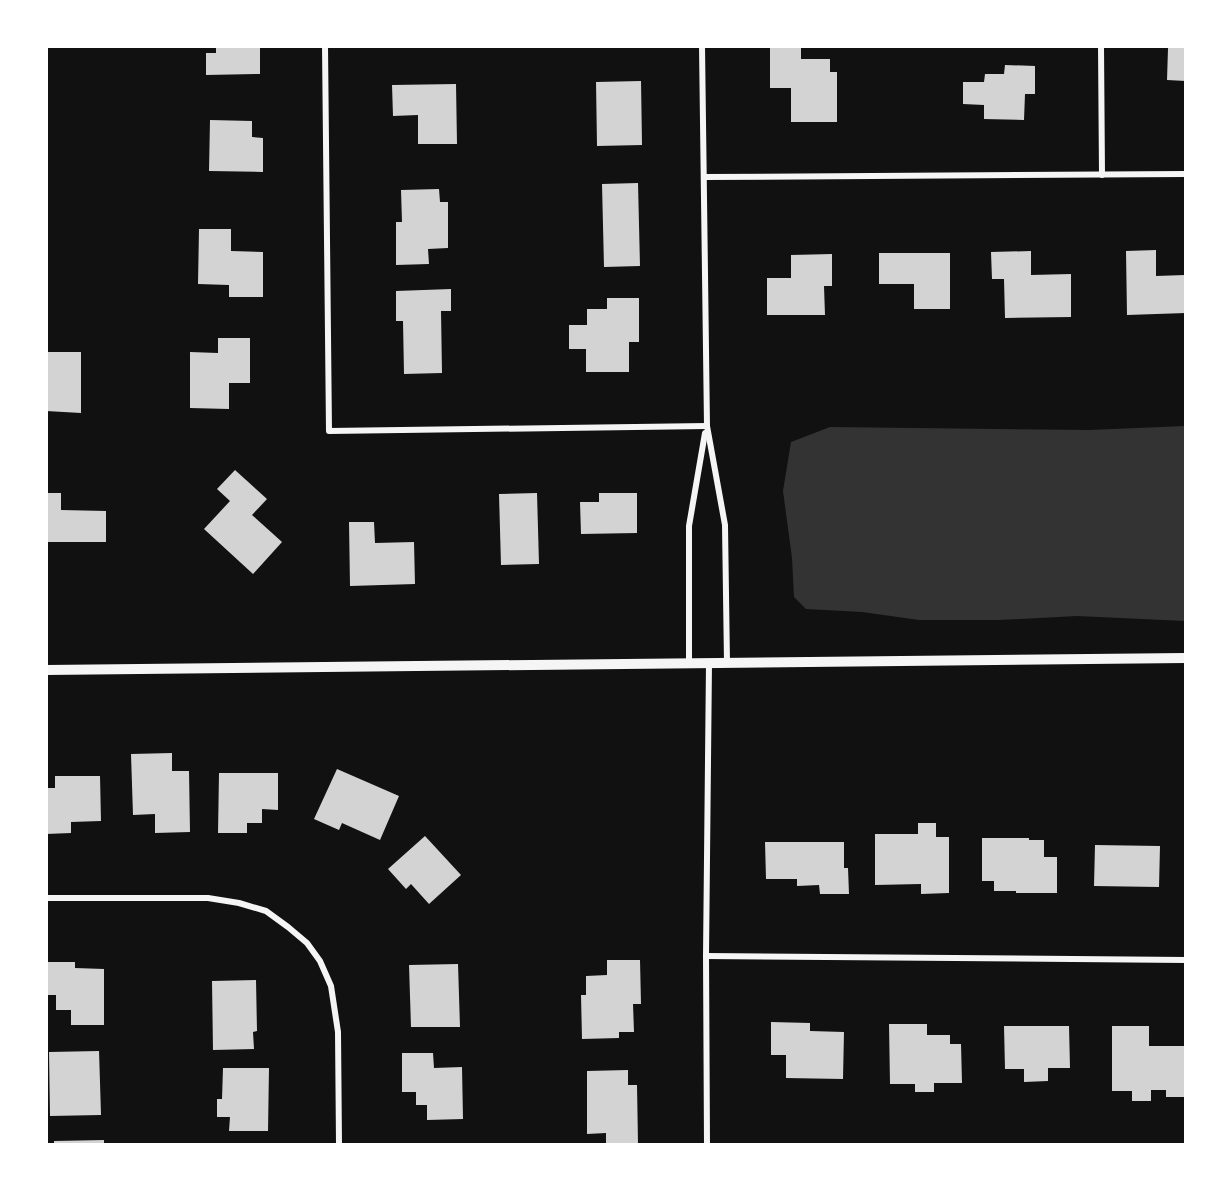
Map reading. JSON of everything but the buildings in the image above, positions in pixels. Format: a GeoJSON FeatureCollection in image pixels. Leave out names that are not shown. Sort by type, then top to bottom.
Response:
{"type":"FeatureCollection","features":[{"type":"Feature","properties":{"kind":"street"},"geometry":{"type":"LineString","coordinates":[[325,46],[329,431],[706,426]]}},
{"type":"Feature","properties":{"kind":"street"},"geometry":{"type":"LineString","coordinates":[[689,663],[689,526],[706,426],[702,46]]}},
{"type":"Feature","properties":{"kind":"street"},"geometry":{"type":"LineString","coordinates":[[1101,46],[1102,175]]}},
{"type":"Feature","properties":{"kind":"street"},"geometry":{"type":"LineString","coordinates":[[704,177],[1185,174]]}},
{"type":"Feature","properties":{"kind":"street"},"geometry":{"type":"LineString","coordinates":[[706,426],[725,525],[727,663]]}},
{"type":"Feature","properties":{"kind":"street"},"geometry":{"type":"LineString","coordinates":[[46,670],[1185,658]]}},
{"type":"Feature","properties":{"kind":"street"},"geometry":{"type":"LineString","coordinates":[[707,1144],[706,956],[710,663]]}},
{"type":"Feature","properties":{"kind":"street"},"geometry":{"type":"LineString","coordinates":[[46,898],[208,898],[239,903],[266,911],[307,943],[320,961],[331,986],[336,1009],[339,1144]]}},
{"type":"Feature","properties":{"kind":"street"},"geometry":{"type":"LineString","coordinates":[[706,956],[1185,960]]}},
{"type":"Feature","properties":{"kind":"shaded area"},"geometry":{"type":"Polygon","coordinates":[[[1185,426],[1185,621],[1077,616],[999,620],[919,620],[862,612],[806,609],[794,597],[792,558],[783,491],[791,442],[830,427],[1089,430],[1185,426]]]}}]}
